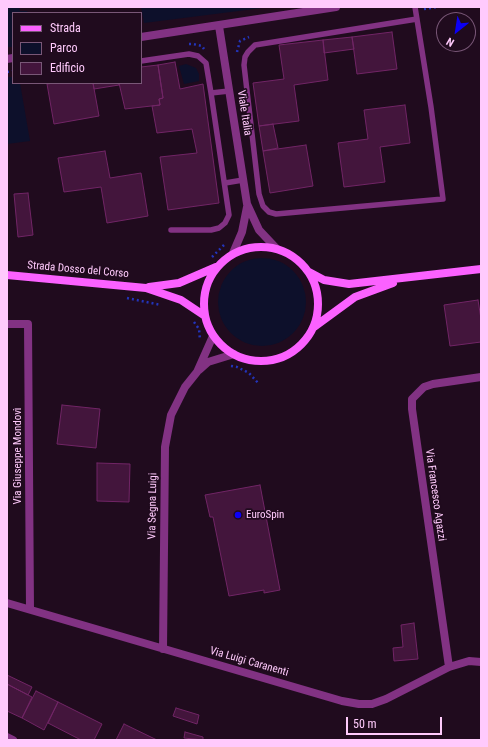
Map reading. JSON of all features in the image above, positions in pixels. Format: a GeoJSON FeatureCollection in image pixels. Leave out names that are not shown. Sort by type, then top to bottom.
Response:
{"type":"FeatureCollection","features":[{"type":"Feature","properties":{"kind":"main road"},"geometry":{"type":"LineString","coordinates":[[312,329],[316,318],[318,303],[316,287],[308,272],[293,256],[276,248],[261,246],[246,248],[233,253],[217,266],[211,274],[204,292],[204,316],[213,336],[220,344],[234,354],[256,361],[280,358],[299,346],[312,329],[355,297],[403,280]]}},
{"type":"Feature","properties":{"kind":"main road","name":"Strada Dosso del Corso"},"geometry":{"type":"LineString","coordinates":[[146,288],[179,283],[217,266]]}},
{"type":"Feature","properties":{"kind":"main road"},"geometry":{"type":"LineString","coordinates":[[308,272],[324,280],[350,284],[403,280],[481,269]]}},
{"type":"Feature","properties":{"kind":"main road","name":"Strada Dosso del Corso"},"geometry":{"type":"LineString","coordinates":[[7,275],[146,288],[181,300],[204,316]]}},
{"type":"Feature","properties":{"kind":"street"},"geometry":{"type":"LineString","coordinates":[[142,37],[336,7]]}},
{"type":"Feature","properties":{"kind":"street","name":"Viale Italia"},"geometry":{"type":"LineString","coordinates":[[219,26],[247,204],[259,230],[276,248]]}},
{"type":"Feature","properties":{"kind":"street","name":"Viale Italia"},"geometry":{"type":"LineString","coordinates":[[233,253],[242,232],[247,204]]}},
{"type":"Feature","properties":{"kind":"street","name":"Via Giuseppe Mondovì"},"geometry":{"type":"LineString","coordinates":[[7,324],[28,324],[30,609]]}},
{"type":"Feature","properties":{"kind":"street","name":"Via Segna Luigi"},"geometry":{"type":"LineString","coordinates":[[163,649],[165,446],[171,415],[185,387],[196,372],[213,336]]}},
{"type":"Feature","properties":{"kind":"street","name":"Via Segna Luigi"},"geometry":{"type":"LineString","coordinates":[[196,372],[208,362],[234,354]]}},
{"type":"Feature","properties":{"kind":"street","name":"Via Francesco Agazzi"},"geometry":{"type":"LineString","coordinates":[[449,667],[412,410],[412,399],[424,387],[433,384],[481,377]]}},
{"type":"Feature","properties":{"kind":"street","name":"Via Luigi Caranenti"},"geometry":{"type":"LineString","coordinates":[[7,603],[342,701],[359,704],[372,704],[386,699],[449,667],[469,661],[481,662]]}},
{"type":"Feature","properties":{"kind":"street"},"geometry":{"type":"LineString","coordinates":[[7,737],[13,740]]}},
{"type":"Feature","properties":{"kind":"lane"},"geometry":{"type":"LineString","coordinates":[[415,7],[417,19],[431,107],[443,199],[284,213],[269,212],[263,206],[259,194],[244,65],[245,57],[248,52],[255,45],[417,19]]}},
{"type":"Feature","properties":{"kind":"lane"},"geometry":{"type":"LineString","coordinates":[[142,61],[189,54],[198,56],[206,63],[229,215],[225,223],[219,228],[211,230],[171,230]]}},
{"type":"Feature","properties":{"kind":"lane"},"geometry":{"type":"LineString","coordinates":[[211,93],[229,91]]}},
{"type":"Feature","properties":{"kind":"lane"},"geometry":{"type":"LineString","coordinates":[[225,183],[243,180]]}},
{"type":"Feature","properties":{"kind":"path"},"geometry":{"type":"LineString","coordinates":[[122,297],[166,306]]}},
{"type":"Feature","properties":{"kind":"path"},"geometry":{"type":"LineString","coordinates":[[191,317],[199,329],[199,346]]}},
{"type":"Feature","properties":{"kind":"path"},"geometry":{"type":"LineString","coordinates":[[227,366],[237,367],[248,373],[259,384]]}},
{"type":"Feature","properties":{"kind":"green space"},"geometry":{"type":"Polygon","coordinates":[[[7,7],[19,7],[20,11],[28,12],[12,12],[12,47],[7,47],[7,7]]]}},
{"type":"Feature","properties":{"kind":"green space"},"geometry":{"type":"Polygon","coordinates":[[[141,7],[270,7],[144,23],[141,7]]]}},
{"type":"Feature","properties":{"kind":"green space"},"geometry":{"type":"Polygon","coordinates":[[[186,64],[196,68],[199,74],[199,81],[184,84],[179,66],[186,64]]]}},
{"type":"Feature","properties":{"kind":"green space"},"geometry":{"type":"Polygon","coordinates":[[[7,77],[12,77],[12,84],[20,84],[30,141],[7,144],[7,77]]]}},
{"type":"Feature","properties":{"kind":"green space"},"geometry":{"type":"Polygon","coordinates":[[[262,258],[279,262],[293,271],[302,285],[306,302],[302,319],[293,333],[279,342],[262,346],[245,342],[231,333],[222,319],[218,302],[222,285],[231,271],[245,262],[262,258]]]}},
{"type":"Feature","properties":{"kind":"building"},"geometry":{"type":"Polygon","coordinates":[[[392,32],[397,69],[357,74],[352,37],[392,32]]]}},
{"type":"Feature","properties":{"kind":"building"},"geometry":{"type":"Polygon","coordinates":[[[352,37],[354,49],[324,53],[323,40],[352,37]]]}},
{"type":"Feature","properties":{"kind":"building"},"geometry":{"type":"Polygon","coordinates":[[[323,40],[328,80],[294,85],[299,121],[259,126],[253,83],[284,79],[279,45],[323,40]]]}},
{"type":"Feature","properties":{"kind":"building"},"geometry":{"type":"Polygon","coordinates":[[[175,62],[180,89],[203,84],[219,203],[168,210],[160,157],[197,153],[192,129],[157,133],[152,106],[160,105],[159,99],[163,98],[158,65],[175,62]]]}},
{"type":"Feature","properties":{"kind":"building"},"geometry":{"type":"Polygon","coordinates":[[[158,65],[163,98],[159,99],[160,105],[125,109],[119,84],[142,84],[142,67],[158,65]]]}},
{"type":"Feature","properties":{"kind":"building"},"geometry":{"type":"Polygon","coordinates":[[[47,84],[93,84],[99,116],[54,124],[47,84]]]}},
{"type":"Feature","properties":{"kind":"building"},"geometry":{"type":"Polygon","coordinates":[[[93,84],[119,84],[119,85],[94,89],[93,84]]]}},
{"type":"Feature","properties":{"kind":"building"},"geometry":{"type":"Polygon","coordinates":[[[405,105],[410,143],[380,147],[385,182],[344,187],[338,143],[368,139],[364,110],[405,105]]]}},
{"type":"Feature","properties":{"kind":"building"},"geometry":{"type":"Polygon","coordinates":[[[273,124],[278,148],[263,151],[259,126],[273,124]]]}},
{"type":"Feature","properties":{"kind":"building"},"geometry":{"type":"Polygon","coordinates":[[[306,145],[313,186],[270,193],[263,151],[306,145]]]}},
{"type":"Feature","properties":{"kind":"building"},"geometry":{"type":"Polygon","coordinates":[[[105,151],[110,178],[141,173],[148,216],[107,223],[101,187],[64,192],[58,158],[105,151]]]}},
{"type":"Feature","properties":{"kind":"building"},"geometry":{"type":"Polygon","coordinates":[[[28,193],[33,235],[18,237],[14,194],[28,193]]]}},
{"type":"Feature","properties":{"kind":"building"},"geometry":{"type":"Polygon","coordinates":[[[478,300],[481,319],[481,342],[450,346],[444,305],[478,300]]]}},
{"type":"Feature","properties":{"kind":"building"},"geometry":{"type":"Polygon","coordinates":[[[62,405],[100,409],[96,448],[57,444],[62,405]]]}},
{"type":"Feature","properties":{"kind":"building"},"geometry":{"type":"Polygon","coordinates":[[[97,463],[130,464],[129,502],[97,501],[97,463]]]}},
{"type":"Feature","properties":{"kind":"building"},"geometry":{"type":"Polygon","coordinates":[[[260,485],[280,590],[264,593],[264,590],[229,596],[213,517],[210,517],[205,495],[260,485]]]}},
{"type":"Feature","properties":{"kind":"building"},"geometry":{"type":"Polygon","coordinates":[[[414,623],[418,659],[394,661],[393,648],[403,647],[401,625],[414,623]]]}},
{"type":"Feature","properties":{"kind":"building"},"geometry":{"type":"Polygon","coordinates":[[[7,675],[32,687],[28,695],[7,684],[7,675]]]}},
{"type":"Feature","properties":{"kind":"building"},"geometry":{"type":"Polygon","coordinates":[[[7,684],[32,697],[22,718],[7,711],[7,684]]]}},
{"type":"Feature","properties":{"kind":"building"},"geometry":{"type":"Polygon","coordinates":[[[36,691],[58,702],[44,730],[22,718],[36,691]]]}},
{"type":"Feature","properties":{"kind":"building"},"geometry":{"type":"Polygon","coordinates":[[[58,702],[102,724],[94,740],[81,740],[48,723],[58,702]]]}},
{"type":"Feature","properties":{"kind":"building"},"geometry":{"type":"Polygon","coordinates":[[[176,708],[199,715],[197,724],[173,716],[176,708]]]}},
{"type":"Feature","properties":{"kind":"building"},"geometry":{"type":"Polygon","coordinates":[[[124,724],[157,740],[116,740],[124,724]]]}},
{"type":"Feature","properties":{"kind":"building"},"geometry":{"type":"Polygon","coordinates":[[[185,732],[203,737],[203,740],[184,738],[185,732]]]}},
{"type":"Feature","properties":{"kind":"place","name":"EuroSpin"},"geometry":{"type":"Point","coordinates":[238,515]}}]}
